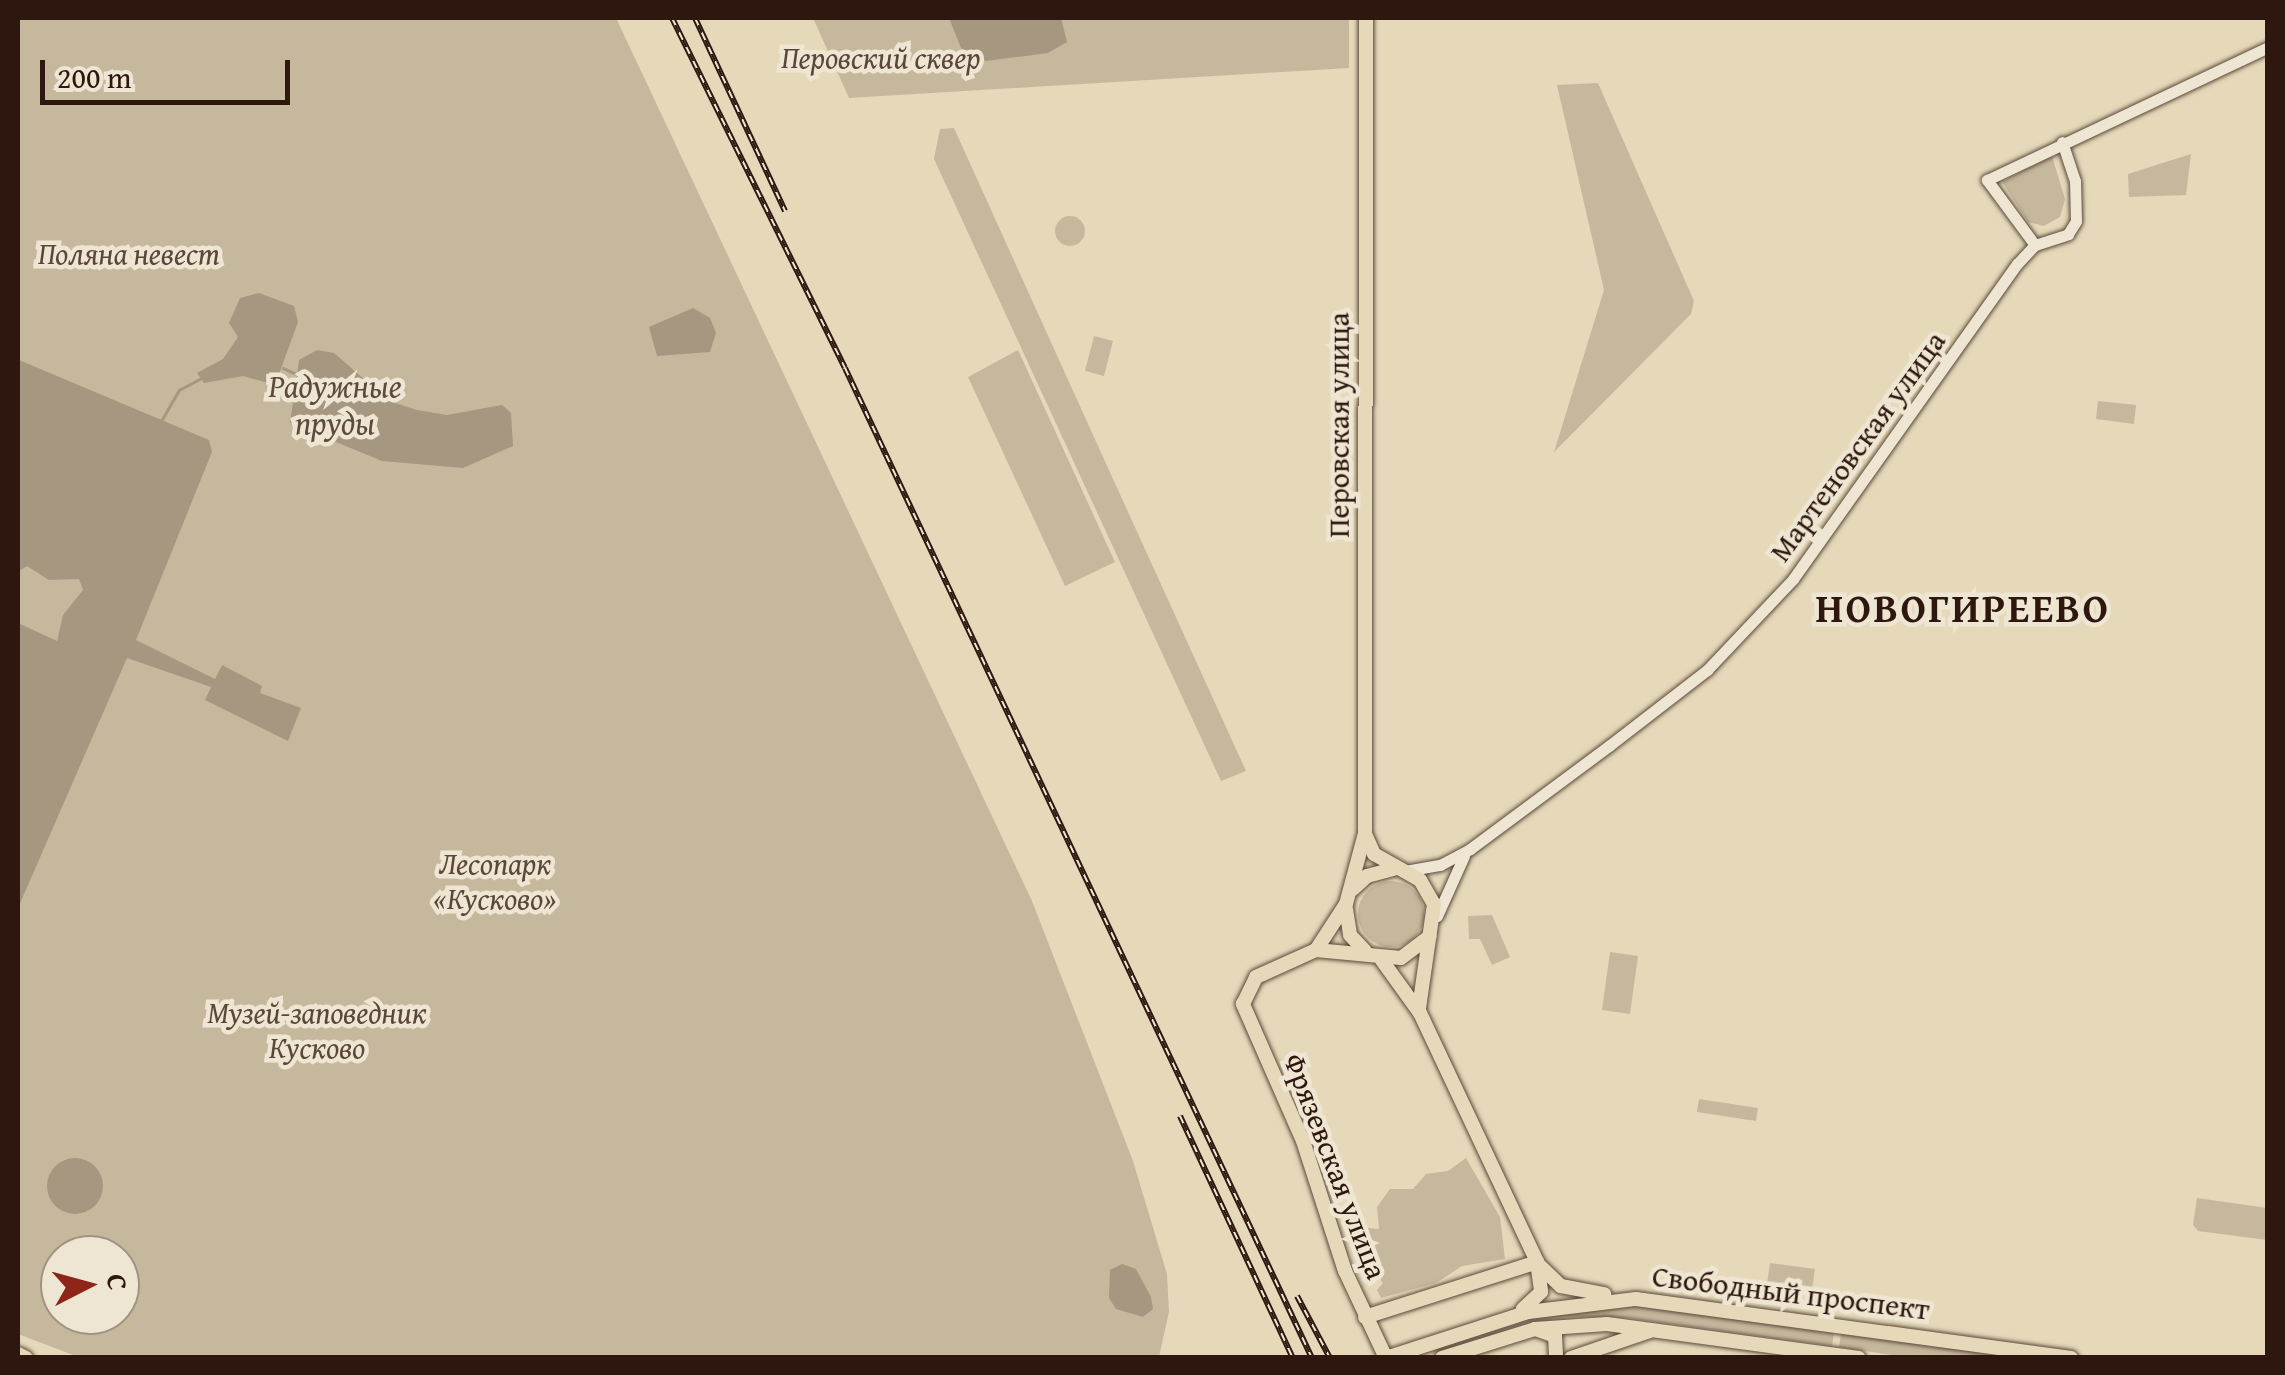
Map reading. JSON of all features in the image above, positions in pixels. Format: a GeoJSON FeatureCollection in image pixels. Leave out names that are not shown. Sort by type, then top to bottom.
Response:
{"type":"FeatureCollection","features":[{"type":"Feature","properties":{"kind":"main road","name":"Перовская улица"},"geometry":{"type":"LineString","coordinates":[[1348,898],[1365,833],[1366,18]]}},
{"type":"Feature","properties":{"kind":"main road"},"geometry":{"type":"LineString","coordinates":[[1365,833],[1374,854],[1431,894],[1432,931],[1420,1013]]}},
{"type":"Feature","properties":{"kind":"main road"},"geometry":{"type":"LineString","coordinates":[[1400,870],[1366,876],[1316,950],[1376,957],[1410,955],[1432,931]]}},
{"type":"Feature","properties":{"kind":"main road"},"geometry":{"type":"LineString","coordinates":[[1348,898],[1350,935],[1376,957],[1420,1013],[1536,1262],[1539,1298],[1504,1318],[1386,1358]]}},
{"type":"Feature","properties":{"kind":"main road","name":"Фрязевская улица"},"geometry":{"type":"LineString","coordinates":[[1316,950],[1256,978],[1245,992],[1247,1016],[1304,1142],[1366,1318],[1386,1358]]}},
{"type":"Feature","properties":{"kind":"main road"},"geometry":{"type":"LineString","coordinates":[[1366,1318],[1536,1262]]}},
{"type":"Feature","properties":{"kind":"main road"},"geometry":{"type":"LineString","coordinates":[[1536,1262],[1568,1289],[1654,1299]]}},
{"type":"Feature","properties":{"kind":"main road","name":"Свободный проспект"},"geometry":{"type":"LineString","coordinates":[[1504,1318],[1591,1302],[1654,1299],[2071,1358]]}},
{"type":"Feature","properties":{"kind":"main road","name":"Свободный проспект"},"geometry":{"type":"LineString","coordinates":[[1442,1358],[1534,1330],[1589,1324],[1656,1329],[1859,1358]]}},
{"type":"Feature","properties":{"kind":"main road"},"geometry":{"type":"LineString","coordinates":[[1571,1358],[1656,1329]]}},
{"type":"Feature","properties":{"kind":"main road"},"geometry":{"type":"LineString","coordinates":[[1534,1330],[1555,1336],[1556,1358]]}},
{"type":"Feature","properties":{"kind":"main road"},"geometry":{"type":"LineString","coordinates":[[18,1354],[26,1358]]}},
{"type":"Feature","properties":{"kind":"street"},"geometry":{"type":"LineString","coordinates":[[2062,142],[2075,180],[2076,221],[2068,234],[2035,245],[1986,180],[2062,142],[2268,47]]}},
{"type":"Feature","properties":{"kind":"street","name":"Мартеновская улица"},"geometry":{"type":"LineString","coordinates":[[1470,849],[1733,645],[1824,543],[2035,245]]}},
{"type":"Feature","properties":{"kind":"street"},"geometry":{"type":"LineString","coordinates":[[1400,870],[1440,865],[1470,849]]}},
{"type":"Feature","properties":{"kind":"street"},"geometry":{"type":"LineString","coordinates":[[1432,931],[1452,876],[1470,849]]}},
{"type":"Feature","properties":{"kind":"green space","name":"Лесопарк «Кусково»"},"geometry":{"type":"Polygon","coordinates":[[[18,18],[616,18],[1032,901],[1133,1161],[1167,1274],[1169,1312],[1159,1357],[81,1358],[18,1334],[18,18]]]}},
{"type":"Feature","properties":{"kind":"green space","name":"Перовский сквер"},"geometry":{"type":"Polygon","coordinates":[[[813,18],[1349,18],[1349,68],[849,98],[813,18]]]}},
{"type":"Feature","properties":{"kind":"green space"},"geometry":{"type":"Polygon","coordinates":[[[1598,83],[1694,301],[1691,314],[1554,452],[1604,290],[1557,85],[1598,83]]]}},
{"type":"Feature","properties":{"kind":"green space"},"geometry":{"type":"Polygon","coordinates":[[[954,128],[1246,771],[1221,781],[934,159],[940,129],[954,128]]]}},
{"type":"Feature","properties":{"kind":"green space"},"geometry":{"type":"Polygon","coordinates":[[[2191,154],[2186,195],[2129,197],[2128,174],[2191,154]]]}},
{"type":"Feature","properties":{"kind":"green space"},"geometry":{"type":"Polygon","coordinates":[[[2052,156],[2065,199],[2060,217],[2044,226],[2028,222],[2002,182],[2052,156]]]}},
{"type":"Feature","properties":{"kind":"green space"},"geometry":{"type":"Polygon","coordinates":[[[1070,216],[1081,220],[1085,231],[1081,242],[1070,246],[1059,242],[1055,231],[1059,220],[1070,216]]]}},
{"type":"Feature","properties":{"kind":"green space"},"geometry":{"type":"Polygon","coordinates":[[[1094,336],[1113,341],[1104,376],[1085,371],[1094,336]]]}},
{"type":"Feature","properties":{"kind":"green space"},"geometry":{"type":"Polygon","coordinates":[[[1018,350],[1115,562],[1065,586],[968,377],[1018,350]]]}},
{"type":"Feature","properties":{"kind":"green space"},"geometry":{"type":"Polygon","coordinates":[[[2098,401],[2136,405],[2134,424],[2096,419],[2098,401]]]}},
{"type":"Feature","properties":{"kind":"green space"},"geometry":{"type":"Polygon","coordinates":[[[1391,881],[1404,883],[1414,891],[1422,901],[1422,927],[1414,937],[1404,945],[1391,947],[1378,945],[1368,937],[1360,927],[1358,914],[1360,901],[1368,891],[1378,883],[1391,881]]]}},
{"type":"Feature","properties":{"kind":"green space"},"geometry":{"type":"Polygon","coordinates":[[[1492,915],[1510,957],[1492,965],[1480,939],[1469,939],[1468,916],[1492,915]]]}},
{"type":"Feature","properties":{"kind":"green space"},"geometry":{"type":"Polygon","coordinates":[[[1610,952],[1638,956],[1630,1014],[1602,1010],[1610,952]]]}},
{"type":"Feature","properties":{"kind":"green space"},"geometry":{"type":"Polygon","coordinates":[[[1699,1099],[1758,1108],[1756,1121],[1697,1112],[1699,1099]]]}},
{"type":"Feature","properties":{"kind":"green space"},"geometry":{"type":"Polygon","coordinates":[[[1466,1158],[1500,1217],[1505,1259],[1462,1266],[1436,1283],[1381,1298],[1377,1290],[1383,1283],[1350,1236],[1357,1227],[1379,1229],[1377,1207],[1390,1189],[1413,1189],[1426,1174],[1448,1171],[1466,1158]]]}},
{"type":"Feature","properties":{"kind":"green space"},"geometry":{"type":"Polygon","coordinates":[[[2197,1198],[2267,1208],[2267,1240],[2198,1231],[2193,1225],[2197,1198]]]}},
{"type":"Feature","properties":{"kind":"green space"},"geometry":{"type":"Polygon","coordinates":[[[1770,1263],[1815,1269],[1811,1296],[1766,1291],[1770,1263]]]}},
{"type":"Feature","properties":{"kind":"green space"},"geometry":{"type":"Polygon","coordinates":[[[1637,1306],[1834,1332],[1832,1346],[1627,1318],[1544,1316],[1637,1306]]]}},
{"type":"Feature","properties":{"kind":"green space"},"geometry":{"type":"Polygon","coordinates":[[[1841,1333],[2021,1357],[1911,1358],[1839,1347],[1841,1333]]]}},
{"type":"Feature","properties":{"kind":"water"},"geometry":{"type":"Polygon","coordinates":[[[949,18],[1061,18],[1067,42],[1048,53],[986,61],[961,48],[949,18]]]}},
{"type":"Feature","properties":{"kind":"water","name":"Радужные пруды"},"geometry":{"type":"Polygon","coordinates":[[[259,293],[294,306],[298,322],[275,385],[243,376],[204,383],[197,373],[223,359],[238,337],[229,323],[240,298],[259,293]]]}},
{"type":"Feature","properties":{"kind":"water"},"geometry":{"type":"Polygon","coordinates":[[[693,308],[710,318],[716,333],[710,352],[657,356],[649,327],[693,308]]]}},
{"type":"Feature","properties":{"kind":"water","name":"Радужные пруды"},"geometry":{"type":"Polygon","coordinates":[[[317,350],[334,353],[389,401],[417,410],[447,415],[502,405],[511,413],[513,446],[463,468],[382,461],[290,423],[299,360],[317,350]]]}},
{"type":"Feature","properties":{"kind":"water"},"geometry":{"type":"Polygon","coordinates":[[[19,360],[209,440],[212,452],[136,640],[215,679],[222,665],[262,686],[260,693],[301,708],[288,741],[205,700],[211,687],[127,658],[18,908],[18,623],[57,641],[63,615],[83,590],[79,579],[49,580],[27,566],[19,571],[18,601],[19,360]]]}},
{"type":"Feature","properties":{"kind":"water"},"geometry":{"type":"Polygon","coordinates":[[[75,1158],[95,1166],[103,1186],[95,1206],[75,1214],[55,1206],[47,1186],[55,1166],[75,1158]]]}},
{"type":"Feature","properties":{"kind":"water"},"geometry":{"type":"Polygon","coordinates":[[[1122,1264],[1136,1269],[1151,1297],[1153,1309],[1143,1317],[1116,1309],[1109,1298],[1110,1270],[1122,1264]]]}},
{"type":"Feature","properties":{"kind":"waterway"},"geometry":{"type":"LineString","coordinates":[[283,368],[299,375]]}},
{"type":"Feature","properties":{"kind":"waterway"},"geometry":{"type":"LineString","coordinates":[[160,423],[179,390],[200,379]]}},
{"type":"Feature","properties":{"kind":"railway"},"geometry":{"type":"LineString","coordinates":[[672,18],[845,368],[1312,1358]]}},
{"type":"Feature","properties":{"kind":"railway"},"geometry":{"type":"LineString","coordinates":[[695,18],[785,211]]}},
{"type":"Feature","properties":{"kind":"railway"},"geometry":{"type":"LineString","coordinates":[[1180,1116],[1293,1358]]}},
{"type":"Feature","properties":{"kind":"railway"},"geometry":{"type":"LineString","coordinates":[[1297,1296],[1330,1358]]}},
{"type":"Feature","properties":{"kind":"district","name":"НОВОГИРЕЕВО"},"geometry":{"type":"Point","coordinates":[1963,608]}},
{"type":"Feature","properties":{"kind":"park label","name":"Поляна невест"},"geometry":{"type":"Point","coordinates":[129,253]}},
{"type":"Feature","properties":{"kind":"park label","name":"Музей-заповедник Кусково"},"geometry":{"type":"Point","coordinates":[317,1029]}}]}
